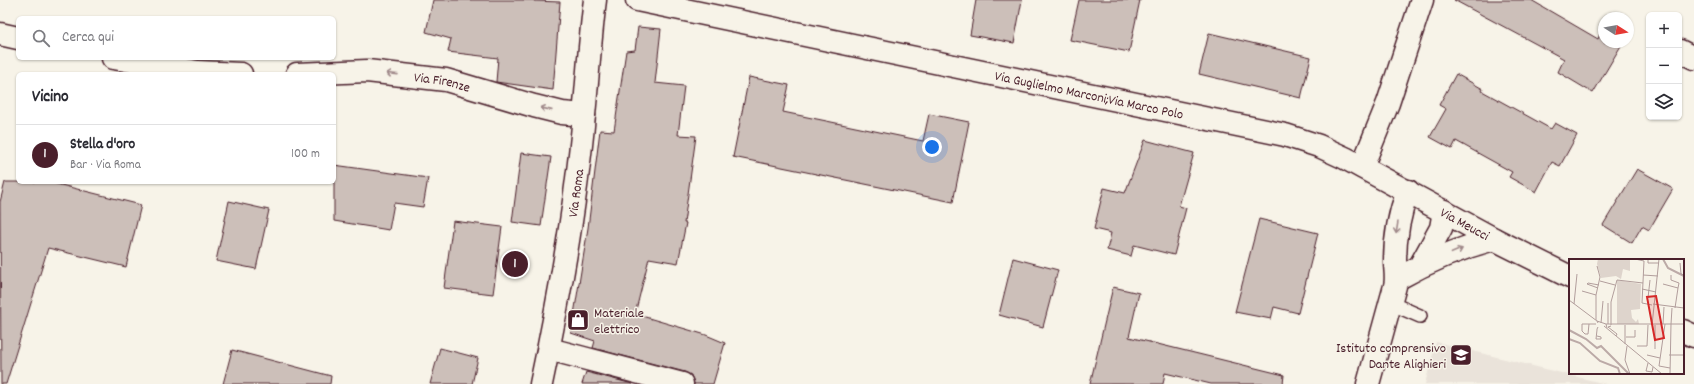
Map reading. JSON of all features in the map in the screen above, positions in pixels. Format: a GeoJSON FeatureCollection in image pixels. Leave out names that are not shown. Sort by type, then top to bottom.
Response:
{"type":"FeatureCollection","features":[{"type":"Feature","properties":{"kind":"street","name":"Via Roma"},"geometry":{"type":"LineString","coordinates":[[541,384],[568,245],[584,115],[588,53],[595,0]]}},
{"type":"Feature","properties":{"kind":"street","name":"Via Guglielmo Marconi;Via Marco Polo"},"geometry":{"type":"LineString","coordinates":[[637,0],[1285,135],[1319,146],[1362,167]]}},
{"type":"Feature","properties":{"kind":"street"},"geometry":{"type":"LineString","coordinates":[[1362,167],[1388,103],[1422,0]]}},
{"type":"Feature","properties":{"kind":"street"},"geometry":{"type":"LineString","coordinates":[[0,34],[16,38]]}},
{"type":"Feature","properties":{"kind":"street"},"geometry":{"type":"LineString","coordinates":[[125,60],[198,72]]}},
{"type":"Feature","properties":{"kind":"street","name":"Via Firenze"},"geometry":{"type":"LineString","coordinates":[[336,72],[367,71],[446,80],[534,106],[584,115]]}},
{"type":"Feature","properties":{"kind":"street","name":"Via Meucci"},"geometry":{"type":"LineString","coordinates":[[1362,167],[1494,239],[1569,276]]}},
{"type":"Feature","properties":{"kind":"street"},"geometry":{"type":"LineString","coordinates":[[1368,384],[1396,279],[1396,237],[1402,209],[1408,191]]}},
{"type":"Feature","properties":{"kind":"street"},"geometry":{"type":"LineString","coordinates":[[1420,266],[1441,228],[1444,211]]}},
{"type":"Feature","properties":{"kind":"street"},"geometry":{"type":"LineString","coordinates":[[1396,279],[1420,266],[1473,244],[1494,239]]}},
{"type":"Feature","properties":{"kind":"street"},"geometry":{"type":"LineString","coordinates":[[1684,331],[1694,336]]}},
{"type":"Feature","properties":{"kind":"street"},"geometry":{"type":"LineString","coordinates":[[549,349],[682,384]]}},
{"type":"Feature","properties":{"kind":"lane"},"geometry":{"type":"LineString","coordinates":[[1390,304],[1420,316]]}},
{"type":"Feature","properties":{"kind":"shaded area","name":"Istituto comprensivo Dante Alighieri"},"geometry":{"type":"Polygon","coordinates":[[[1436,342],[1545,369],[1606,384],[1425,384],[1436,342]]]}},
{"type":"Feature","properties":{"kind":"building"},"geometry":{"type":"Polygon","coordinates":[[[433,0],[534,0],[560,2],[553,90],[496,82],[498,58],[448,52],[451,39],[426,32],[433,0]]]}},
{"type":"Feature","properties":{"kind":"building"},"geometry":{"type":"Polygon","coordinates":[[[976,0],[1022,0],[1014,43],[970,35],[976,0]]]}},
{"type":"Feature","properties":{"kind":"building"},"geometry":{"type":"Polygon","coordinates":[[[1079,0],[1140,0],[1129,52],[1070,40],[1079,0]]]}},
{"type":"Feature","properties":{"kind":"building"},"geometry":{"type":"Polygon","coordinates":[[[1454,0],[1531,0],[1598,39],[1598,48],[1620,48],[1593,93],[1558,72],[1564,59],[1454,0]]]}},
{"type":"Feature","properties":{"kind":"building"},"geometry":{"type":"Polygon","coordinates":[[[638,27],[661,29],[655,83],[684,86],[678,135],[696,136],[684,223],[686,223],[678,263],[649,258],[635,314],[706,335],[725,343],[713,384],[694,384],[691,375],[685,372],[593,348],[595,341],[571,333],[588,228],[600,130],[614,131],[626,51],[635,50],[638,27]]]}},
{"type":"Feature","properties":{"kind":"building"},"geometry":{"type":"Polygon","coordinates":[[[1209,33],[1311,57],[1301,98],[1199,74],[1209,33]]]}},
{"type":"Feature","properties":{"kind":"building"},"geometry":{"type":"Polygon","coordinates":[[[1456,74],[1483,89],[1482,91],[1551,129],[1555,123],[1577,135],[1560,166],[1552,162],[1536,192],[1509,177],[1512,172],[1456,141],[1452,149],[1430,137],[1446,109],[1439,105],[1456,74]]]}},
{"type":"Feature","properties":{"kind":"building"},"geometry":{"type":"Polygon","coordinates":[[[749,77],[789,85],[783,112],[923,141],[929,114],[969,122],[953,202],[733,157],[749,77]]]}},
{"type":"Feature","properties":{"kind":"building"},"geometry":{"type":"Polygon","coordinates":[[[1145,140],[1194,153],[1179,206],[1186,208],[1174,255],[1134,245],[1131,256],[1107,250],[1111,233],[1094,229],[1104,188],[1125,193],[1145,140]]]}},
{"type":"Feature","properties":{"kind":"building"},"geometry":{"type":"Polygon","coordinates":[[[521,153],[551,157],[541,226],[512,222],[521,153]]]}},
{"type":"Feature","properties":{"kind":"building"},"geometry":{"type":"Polygon","coordinates":[[[336,165],[428,178],[423,207],[394,203],[389,230],[334,221],[334,184],[336,184],[336,165]]]}},
{"type":"Feature","properties":{"kind":"building"},"geometry":{"type":"Polygon","coordinates":[[[1637,169],[1673,189],[1649,230],[1642,226],[1632,243],[1603,225],[1637,169]]]}},
{"type":"Feature","properties":{"kind":"building"},"geometry":{"type":"Polygon","coordinates":[[[5,182],[16,182],[16,184],[57,184],[141,205],[126,267],[48,248],[6,384],[1,384],[0,202],[5,182]]]}},
{"type":"Feature","properties":{"kind":"building"},"geometry":{"type":"Polygon","coordinates":[[[229,201],[269,210],[256,269],[216,261],[229,201]]]}},
{"type":"Feature","properties":{"kind":"building"},"geometry":{"type":"Polygon","coordinates":[[[1259,219],[1318,233],[1298,313],[1274,307],[1271,319],[1235,312],[1259,219]]]}},
{"type":"Feature","properties":{"kind":"building"},"geometry":{"type":"Polygon","coordinates":[[[453,221],[502,227],[493,294],[444,288],[453,221]]]}},
{"type":"Feature","properties":{"kind":"building"},"geometry":{"type":"Polygon","coordinates":[[[1013,258],[1058,270],[1043,327],[999,315],[1013,258]]]}},
{"type":"Feature","properties":{"kind":"building"},"geometry":{"type":"Polygon","coordinates":[[[1113,287],[1139,293],[1129,337],[1284,375],[1283,384],[1211,384],[1165,373],[1163,384],[1090,384],[1113,287]]]}},
{"type":"Feature","properties":{"kind":"building"},"geometry":{"type":"Polygon","coordinates":[[[440,348],[478,358],[472,384],[430,384],[440,348]]]}},
{"type":"Feature","properties":{"kind":"building"},"geometry":{"type":"Polygon","coordinates":[[[232,350],[331,376],[330,384],[223,384],[232,350]]]}},
{"type":"Feature","properties":{"kind":"building"},"geometry":{"type":"Polygon","coordinates":[[[586,372],[633,384],[582,384],[586,372]]]}},
{"type":"Feature","properties":{"kind":"place","name":"Stella d'oro"},"geometry":{"type":"Point","coordinates":[515,264]}},
{"type":"Feature","properties":{"kind":"place","name":"Materiale elettrico"},"geometry":{"type":"Point","coordinates":[578,320]}},
{"type":"Feature","properties":{"kind":"place","name":"Istituto comprensivo Dante Alighieri"},"geometry":{"type":"Point","coordinates":[1461,355]}}]}
